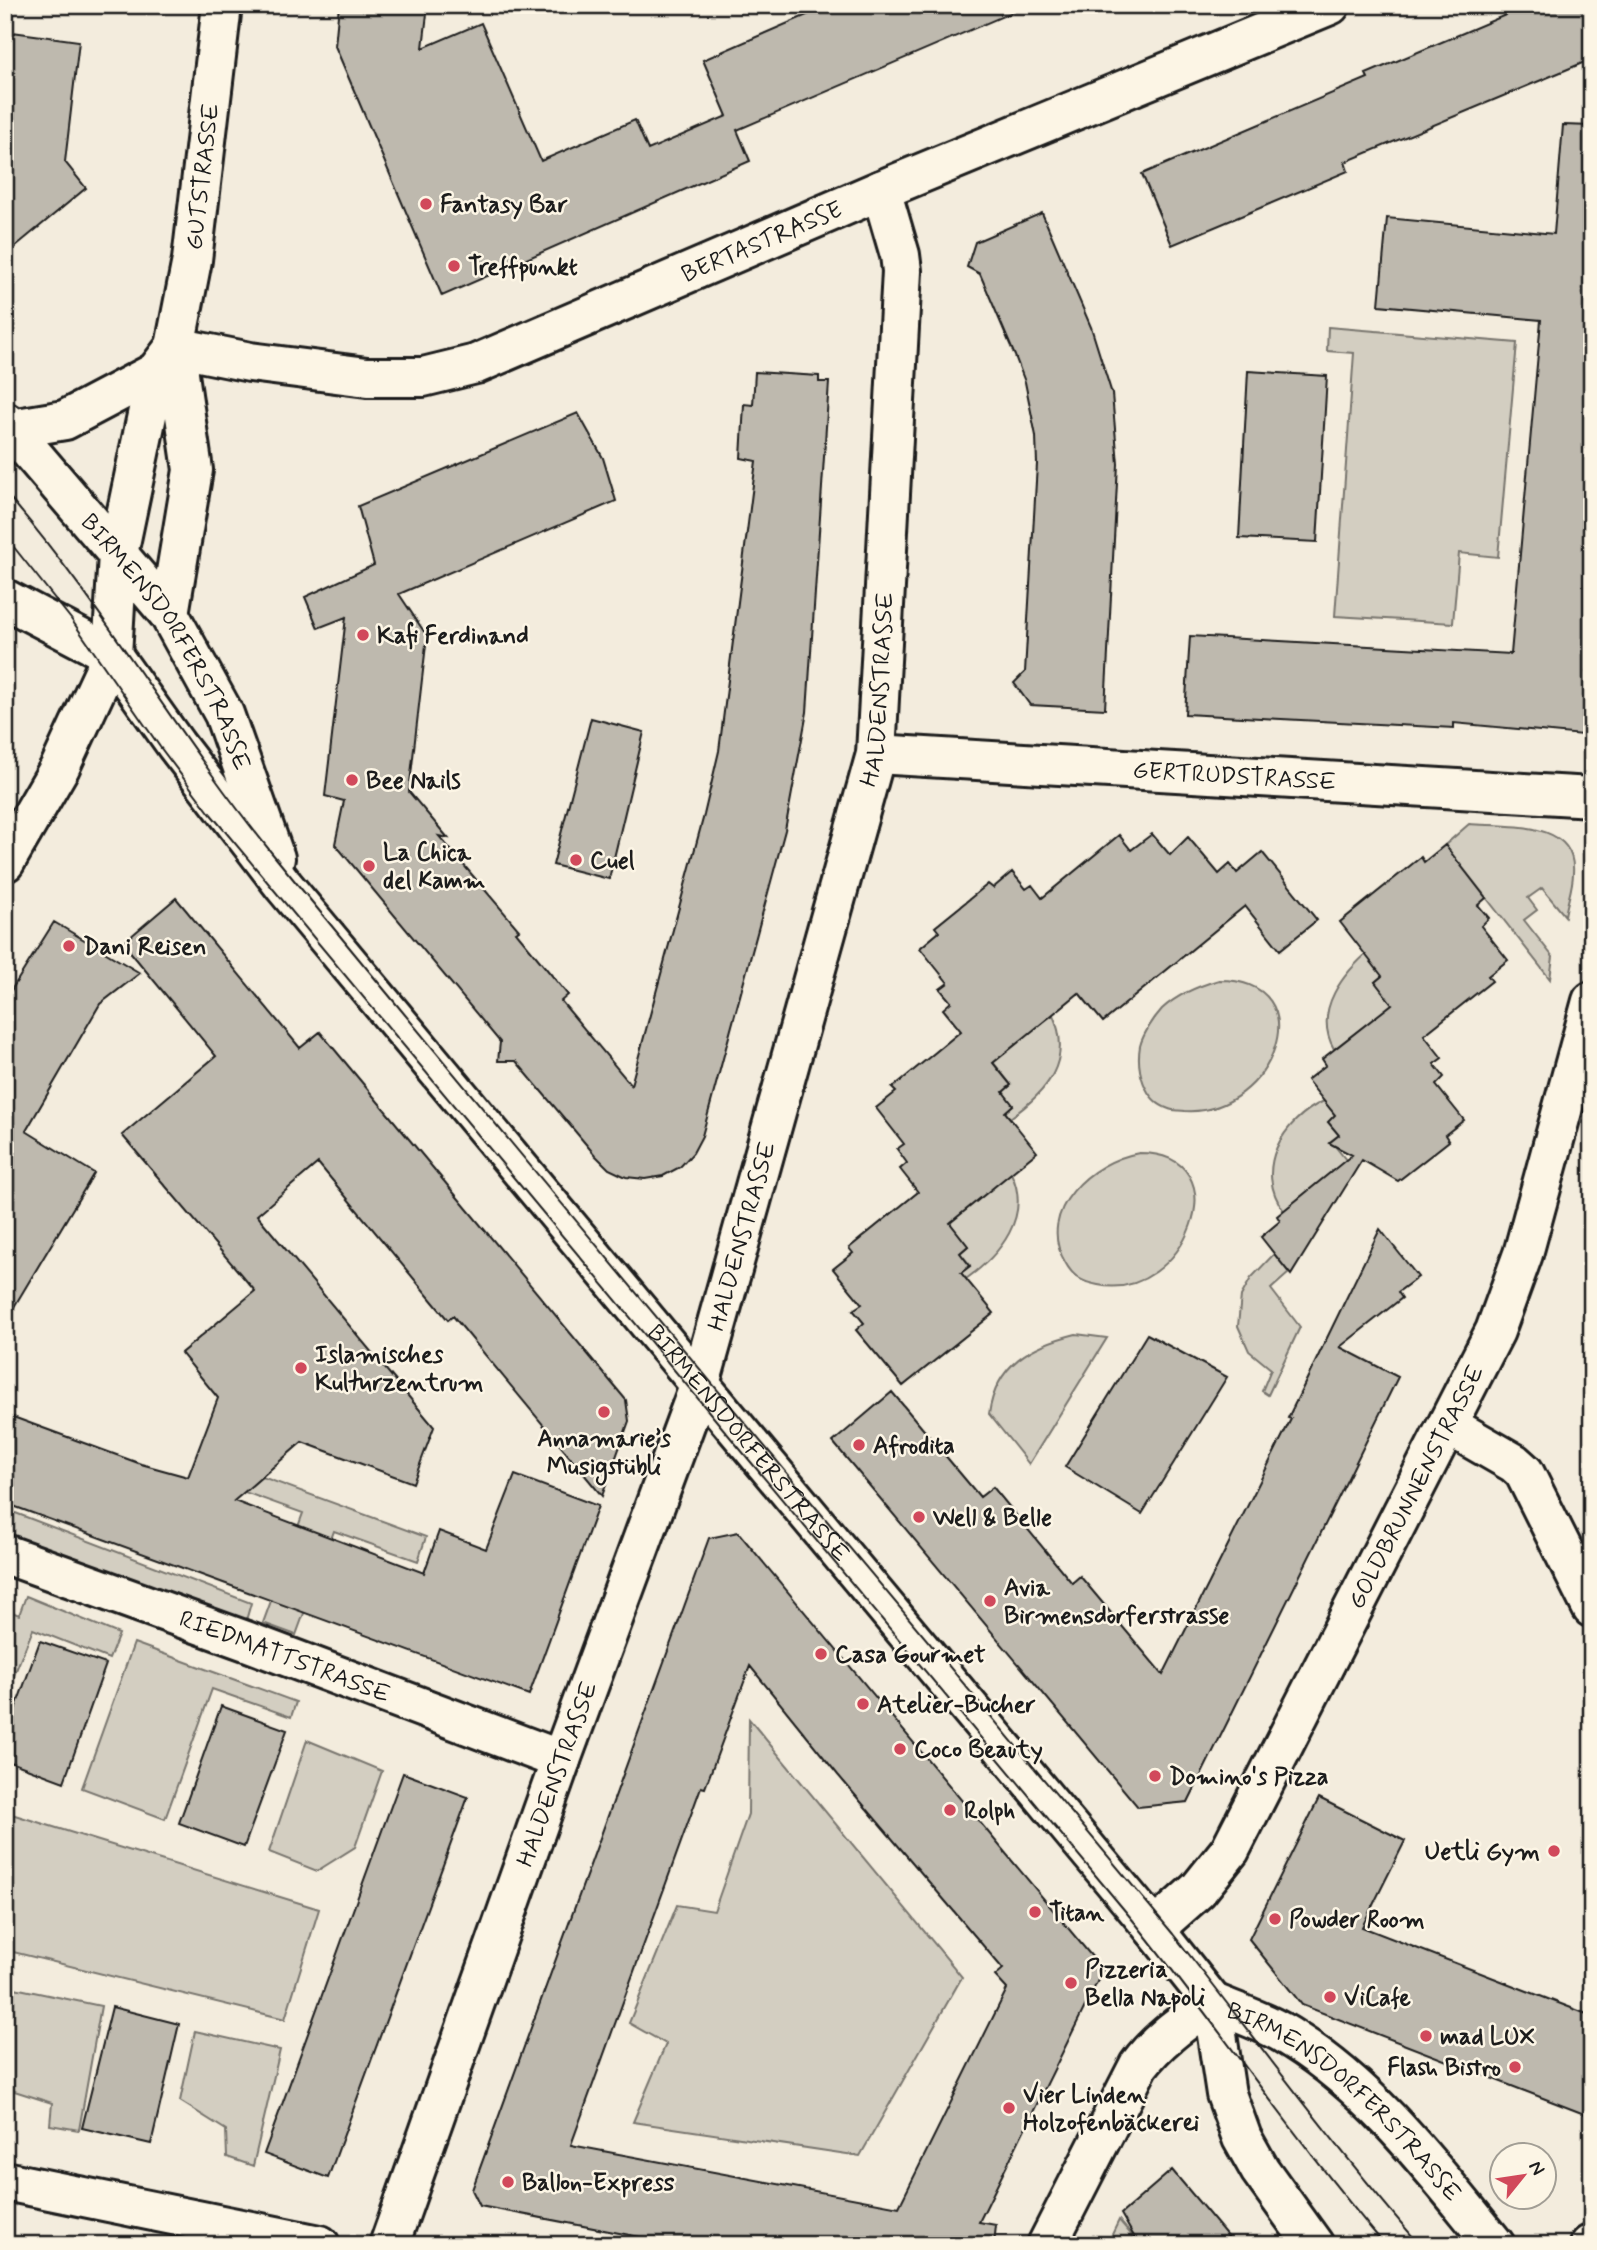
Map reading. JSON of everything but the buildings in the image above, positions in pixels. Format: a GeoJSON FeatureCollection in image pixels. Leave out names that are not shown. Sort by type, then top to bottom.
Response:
{"type":"FeatureCollection","features":[{"type":"Feature","properties":{"kind":"street","name":"GUTSTRASSE"},"geometry":{"type":"LineString","coordinates":[[112,655],[118,554],[192,260],[222,5]]}},
{"type":"Feature","properties":{"kind":"street","name":"BERTASTRASSE"},"geometry":{"type":"LineString","coordinates":[[166,360],[250,362],[368,377],[423,377],[476,365],[881,190],[1330,5]]}},
{"type":"Feature","properties":{"kind":"street","name":"HALDENSTRASSE"},"geometry":{"type":"LineString","coordinates":[[388,2245],[561,1760],[700,1384],[876,754],[902,271],[881,190]]}},
{"type":"Feature","properties":{"kind":"street","name":"GUTSTRASSE"},"geometry":{"type":"LineString","coordinates":[[166,360],[193,470],[169,614]]}},
{"type":"Feature","properties":{"kind":"street"},"geometry":{"type":"LineString","coordinates":[[8,426],[65,420],[166,360]]}},
{"type":"Feature","properties":{"kind":"street","name":"BIRMENSDORFERSTRASSE"},"geometry":{"type":"LineString","coordinates":[[8,426],[169,614],[224,715],[284,886]]}},
{"type":"Feature","properties":{"kind":"street","name":"BIRMENSDORFERSTRASSE"},"geometry":{"type":"LineString","coordinates":[[5,599],[112,655],[176,745],[284,886],[1212,2002],[1292,2038],[1357,2087],[1389,2119],[1495,2245]]}},
{"type":"Feature","properties":{"kind":"street"},"geometry":{"type":"LineString","coordinates":[[5,862],[60,767],[112,655]]}},
{"type":"Feature","properties":{"kind":"street","name":"GERTRUDSTRASSE"},"geometry":{"type":"LineString","coordinates":[[876,754],[1592,797]]}},
{"type":"Feature","properties":{"kind":"street","name":"GOLDBRUNNENSTRASSE"},"geometry":{"type":"LineString","coordinates":[[1154,1929],[1198,1890],[1230,1850],[1495,1331],[1515,1280],[1592,1001]]}},
{"type":"Feature","properties":{"kind":"street"},"geometry":{"type":"LineString","coordinates":[[1448,1425],[1514,1463],[1524,1472],[1592,1608]]}},
{"type":"Feature","properties":{"kind":"street","name":"RIEDMATTSTRASSE"},"geometry":{"type":"LineString","coordinates":[[5,1555],[246,1641],[561,1760]]}},
{"type":"Feature","properties":{"kind":"street"},"geometry":{"type":"LineString","coordinates":[[1047,2245],[1139,2065],[1166,2035],[1212,2002]]}},
{"type":"Feature","properties":{"kind":"street","name":"BIRMENSDORFERSTRASSE"},"geometry":{"type":"LineString","coordinates":[[1212,2002],[1226,2094],[1242,2138],[1260,2170],[1314,2245]]}},
{"type":"Feature","properties":{"kind":"street"},"geometry":{"type":"LineString","coordinates":[[5,2181],[320,2245]]}},
{"type":"Feature","properties":{"kind":"shaded area"},"geometry":{"type":"Polygon","coordinates":[[[1328,327],[1517,343],[1498,557],[1459,553],[1453,623],[1335,616],[1354,353],[1327,351],[1328,327]]]}},
{"type":"Feature","properties":{"kind":"shaded area"},"geometry":{"type":"Polygon","coordinates":[[[1469,824],[1536,829],[1563,843],[1571,856],[1573,878],[1565,916],[1542,888],[1528,898],[1537,910],[1524,920],[1553,957],[1550,979],[1445,845],[1469,824]]]}},
{"type":"Feature","properties":{"kind":"shaded area"},"geometry":{"type":"Polygon","coordinates":[[[1373,948],[1382,976],[1375,982],[1396,1008],[1376,1017],[1334,1049],[1328,1034],[1327,1020],[1334,993],[1352,968],[1373,948]]]}},
{"type":"Feature","properties":{"kind":"shaded area"},"geometry":{"type":"Polygon","coordinates":[[[1219,980],[1251,986],[1270,1001],[1278,1023],[1275,1047],[1263,1072],[1243,1093],[1216,1107],[1185,1111],[1169,1109],[1153,1099],[1144,1083],[1139,1064],[1141,1041],[1152,1021],[1168,1004],[1189,991],[1219,980]]]}},
{"type":"Feature","properties":{"kind":"shaded area"},"geometry":{"type":"Polygon","coordinates":[[[1053,1015],[1060,1047],[1053,1074],[1035,1097],[1010,1118],[1005,1112],[1013,1105],[1003,1092],[1011,1085],[990,1058],[1053,1015]]]}},
{"type":"Feature","properties":{"kind":"shaded area"},"geometry":{"type":"Polygon","coordinates":[[[1324,1101],[1335,1115],[1328,1122],[1339,1135],[1331,1141],[1350,1165],[1330,1173],[1284,1211],[1275,1195],[1271,1179],[1277,1148],[1296,1120],[1324,1101]]]}},
{"type":"Feature","properties":{"kind":"shaded area"},"geometry":{"type":"Polygon","coordinates":[[[1139,1153],[1171,1159],[1189,1176],[1195,1200],[1190,1226],[1177,1251],[1156,1272],[1129,1284],[1098,1285],[1083,1280],[1068,1267],[1058,1243],[1057,1225],[1063,1207],[1073,1191],[1103,1166],[1139,1153]]]}},
{"type":"Feature","properties":{"kind":"shaded area"},"geometry":{"type":"Polygon","coordinates":[[[1011,1173],[1018,1204],[1015,1219],[1001,1246],[966,1279],[961,1273],[970,1265],[960,1253],[968,1246],[946,1218],[1011,1173]]]}},
{"type":"Feature","properties":{"kind":"shaded area"},"geometry":{"type":"Polygon","coordinates":[[[1274,1254],[1289,1273],[1271,1289],[1300,1327],[1268,1395],[1262,1391],[1271,1369],[1249,1351],[1238,1326],[1241,1296],[1251,1278],[1274,1254]]]}},
{"type":"Feature","properties":{"kind":"shaded area"},"geometry":{"type":"Polygon","coordinates":[[[1076,1334],[1107,1338],[1029,1464],[989,1414],[993,1397],[999,1382],[1018,1359],[1044,1344],[1076,1334]]]}},
{"type":"Feature","properties":{"kind":"shaded area"},"geometry":{"type":"Polygon","coordinates":[[[235,1467],[426,1537],[418,1561],[334,1531],[296,1635],[263,1623],[303,1513],[228,1486],[235,1467]]]}},
{"type":"Feature","properties":{"kind":"shaded area"},"geometry":{"type":"Polygon","coordinates":[[[5,1509],[251,1603],[245,1624],[5,1532],[5,1509]]]}},
{"type":"Feature","properties":{"kind":"shaded area"},"geometry":{"type":"Polygon","coordinates":[[[26,1596],[119,1634],[109,1659],[33,1629],[5,1697],[5,1609],[19,1615],[26,1596]]]}},
{"type":"Feature","properties":{"kind":"shaded area"},"geometry":{"type":"Polygon","coordinates":[[[134,1643],[296,1702],[291,1717],[212,1689],[165,1819],[82,1788],[134,1643]]]}},
{"type":"Feature","properties":{"kind":"shaded area"},"geometry":{"type":"Polygon","coordinates":[[[749,1719],[962,1977],[860,2156],[633,2122],[666,2044],[629,2023],[677,1905],[714,1911],[748,1814],[749,1719]]]}},
{"type":"Feature","properties":{"kind":"shaded area"},"geometry":{"type":"Polygon","coordinates":[[[307,1740],[382,1771],[355,1847],[317,1871],[269,1852],[307,1740]]]}},
{"type":"Feature","properties":{"kind":"shaded area"},"geometry":{"type":"Polygon","coordinates":[[[5,1812],[319,1909],[285,2019],[5,1950],[5,1812]]]}},
{"type":"Feature","properties":{"kind":"shaded area"},"geometry":{"type":"Polygon","coordinates":[[[5,1986],[101,2006],[79,2130],[50,2125],[52,2103],[5,2088],[5,1986]]]}},
{"type":"Feature","properties":{"kind":"shaded area"},"geometry":{"type":"Polygon","coordinates":[[[195,2031],[280,2050],[253,2166],[227,2157],[226,2130],[180,2101],[195,2031]]]}},
{"type":"Feature","properties":{"kind":"shaded area"},"geometry":{"type":"Polygon","coordinates":[[[1119,2220],[1140,2245],[1107,2245],[1119,2220]]]}},
{"type":"Feature","properties":{"kind":"tram line"},"geometry":{"type":"LineString","coordinates":[[5,492],[75,580],[204,763],[271,852],[1173,1934],[1325,2130],[1420,2245]]}},
{"type":"Feature","properties":{"kind":"tram line"},"geometry":{"type":"LineString","coordinates":[[5,536],[71,619],[209,812],[1136,1924],[1321,2166],[1385,2245]]}},
{"type":"Feature","properties":{"kind":"place","name":"Fantasy Bar"},"geometry":{"type":"Point","coordinates":[426,204]}},
{"type":"Feature","properties":{"kind":"place","name":"Treffpunkt"},"geometry":{"type":"Point","coordinates":[454,266]}},
{"type":"Feature","properties":{"kind":"place","name":"Kafi Ferdinand"},"geometry":{"type":"Point","coordinates":[363,635]}},
{"type":"Feature","properties":{"kind":"place","name":"Bee Nails"},"geometry":{"type":"Point","coordinates":[352,780]}},
{"type":"Feature","properties":{"kind":"place","name":"Cuel"},"geometry":{"type":"Point","coordinates":[576,860]}},
{"type":"Feature","properties":{"kind":"place","name":"La Chica del Kamm"},"geometry":{"type":"Point","coordinates":[369,866]}},
{"type":"Feature","properties":{"kind":"place","name":"Dani Reisen"},"geometry":{"type":"Point","coordinates":[69,946]}},
{"type":"Feature","properties":{"kind":"place","name":"Islamisches Kulturzentrum"},"geometry":{"type":"Point","coordinates":[301,1368]}},
{"type":"Feature","properties":{"kind":"place","name":"Annamarie’s Musigstübli"},"geometry":{"type":"Point","coordinates":[604,1412]}},
{"type":"Feature","properties":{"kind":"place","name":"Afrodita"},"geometry":{"type":"Point","coordinates":[859,1445]}},
{"type":"Feature","properties":{"kind":"place","name":"Well & Belle"},"geometry":{"type":"Point","coordinates":[919,1517]}},
{"type":"Feature","properties":{"kind":"place","name":"Avia Birmensdorferstrasse"},"geometry":{"type":"Point","coordinates":[990,1601]}},
{"type":"Feature","properties":{"kind":"place","name":"Casa Gourmet"},"geometry":{"type":"Point","coordinates":[821,1654]}},
{"type":"Feature","properties":{"kind":"place","name":"Atelier-Bucher"},"geometry":{"type":"Point","coordinates":[863,1704]}},
{"type":"Feature","properties":{"kind":"place","name":"Coco Beauty"},"geometry":{"type":"Point","coordinates":[900,1749]}},
{"type":"Feature","properties":{"kind":"place","name":"Domino's Pizza"},"geometry":{"type":"Point","coordinates":[1155,1776]}},
{"type":"Feature","properties":{"kind":"place","name":"Rolph"},"geometry":{"type":"Point","coordinates":[950,1810]}},
{"type":"Feature","properties":{"kind":"place","name":"Uetli Gym"},"geometry":{"type":"Point","coordinates":[1554,1851]}},
{"type":"Feature","properties":{"kind":"place","name":"Titan"},"geometry":{"type":"Point","coordinates":[1035,1912]}},
{"type":"Feature","properties":{"kind":"place","name":"Powder Room"},"geometry":{"type":"Point","coordinates":[1275,1919]}},
{"type":"Feature","properties":{"kind":"place","name":"Pizzeria Bella Napoli"},"geometry":{"type":"Point","coordinates":[1071,1983]}},
{"type":"Feature","properties":{"kind":"place","name":"ViCafe"},"geometry":{"type":"Point","coordinates":[1330,1997]}},
{"type":"Feature","properties":{"kind":"place","name":"mad LUX"},"geometry":{"type":"Point","coordinates":[1426,2036]}},
{"type":"Feature","properties":{"kind":"place","name":"Flash Bistro"},"geometry":{"type":"Point","coordinates":[1515,2067]}},
{"type":"Feature","properties":{"kind":"place","name":"Vier Linden Holzofenbäckerei"},"geometry":{"type":"Point","coordinates":[1009,2108]}},
{"type":"Feature","properties":{"kind":"place","name":"Ballon-Express"},"geometry":{"type":"Point","coordinates":[508,2182]}}]}
